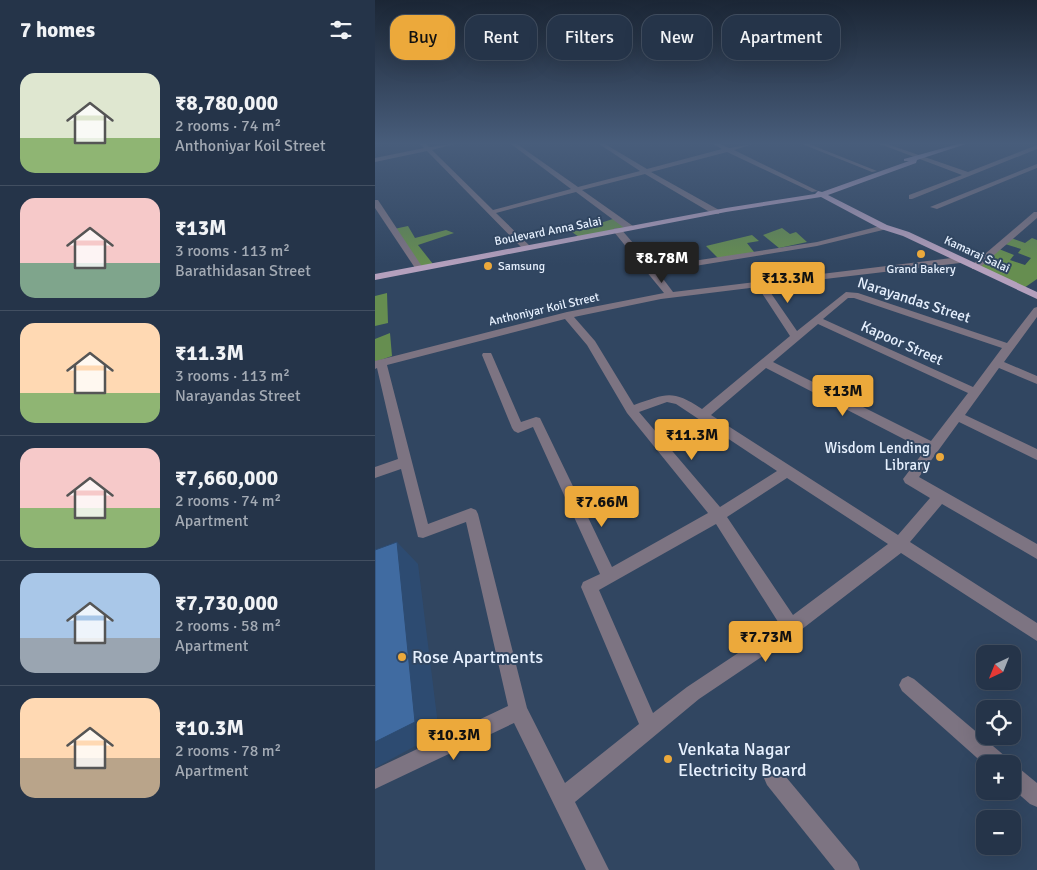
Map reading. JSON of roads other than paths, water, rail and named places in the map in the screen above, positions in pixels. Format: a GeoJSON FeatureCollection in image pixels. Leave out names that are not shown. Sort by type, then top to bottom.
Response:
{"type":"FeatureCollection","features":[{"type":"Feature","properties":{"kind":"main road","name":"Boulevard Anna Salai"},"geometry":{"type":"LineString","coordinates":[[825,192],[842,185]]}},
{"type":"Feature","properties":{"kind":"main road","name":"Boulevard Anna Salai"},"geometry":{"type":"LineString","coordinates":[[375,277],[617,230],[726,210],[735,210],[853,185]]}},
{"type":"Feature","properties":{"kind":"main road"},"geometry":{"type":"LineString","coordinates":[[843,201],[843,191],[847,187]]}},
{"type":"Feature","properties":{"kind":"main road","name":"Boulevard Anna Salai"},"geometry":{"type":"LineString","coordinates":[[726,210],[731,207],[814,191]]}},
{"type":"Feature","properties":{"kind":"main road","name":"Kamaraj Salai"},"geometry":{"type":"LineString","coordinates":[[814,191],[825,192],[902,229],[907,234]]}},
{"type":"Feature","properties":{"kind":"main road","name":"Kamaraj Salai"},"geometry":{"type":"LineString","coordinates":[[825,192],[883,227],[907,234],[1037,296]]}},
{"type":"Feature","properties":{"kind":"street"},"geometry":{"type":"LineString","coordinates":[[464,185],[527,248]]}},
{"type":"Feature","properties":{"kind":"street"},"geometry":{"type":"LineString","coordinates":[[571,185],[630,228]]}},
{"type":"Feature","properties":{"kind":"street"},"geometry":{"type":"LineString","coordinates":[[491,212],[598,185]]}},
{"type":"Feature","properties":{"kind":"street"},"geometry":{"type":"LineString","coordinates":[[669,185],[716,212]]}},
{"type":"Feature","properties":{"kind":"street"},"geometry":{"type":"LineString","coordinates":[[801,185],[814,191]]}},
{"type":"Feature","properties":{"kind":"street"},"geometry":{"type":"LineString","coordinates":[[932,200],[953,185]]}},
{"type":"Feature","properties":{"kind":"street"},"geometry":{"type":"LineString","coordinates":[[912,197],[932,200],[989,185]]}},
{"type":"Feature","properties":{"kind":"street"},"geometry":{"type":"LineString","coordinates":[[375,202],[419,268]]}},
{"type":"Feature","properties":{"kind":"street"},"geometry":{"type":"LineString","coordinates":[[975,267],[1037,214]]}},
{"type":"Feature","properties":{"kind":"street"},"geometry":{"type":"LineString","coordinates":[[652,270],[817,244],[883,227]]}},
{"type":"Feature","properties":{"kind":"street"},"geometry":{"type":"LineString","coordinates":[[617,230],[671,295]]}},
{"type":"Feature","properties":{"kind":"street","name":"Anthoniyar Koil Street"},"geometry":{"type":"LineString","coordinates":[[378,364],[567,314],[671,295],[960,260]]}},
{"type":"Feature","properties":{"kind":"street"},"geometry":{"type":"LineString","coordinates":[[760,284],[797,337]]}},
{"type":"Feature","properties":{"kind":"street","name":"Narayandas Street"},"geometry":{"type":"LineString","coordinates":[[702,416],[817,320],[842,296],[855,295],[1009,347]]}},
{"type":"Feature","properties":{"kind":"street"},"geometry":{"type":"LineString","coordinates":[[1037,310],[910,479],[1037,552]]}},
{"type":"Feature","properties":{"kind":"street"},"geometry":{"type":"LineString","coordinates":[[567,314],[591,343],[631,410],[718,514],[791,627]]}},
{"type":"Feature","properties":{"kind":"street","name":"Kapoor Street"},"geometry":{"type":"LineString","coordinates":[[817,320],[975,392]]}},
{"type":"Feature","properties":{"kind":"street"},"geometry":{"type":"LineString","coordinates":[[487,355],[518,428],[536,421],[609,577]]}},
{"type":"Feature","properties":{"kind":"street"},"geometry":{"type":"LineString","coordinates":[[766,363],[933,448]]}},
{"type":"Feature","properties":{"kind":"street"},"geometry":{"type":"LineString","coordinates":[[997,363],[1037,380]]}},
{"type":"Feature","properties":{"kind":"street"},"geometry":{"type":"LineString","coordinates":[[378,364],[423,532],[471,514],[518,711],[598,870]]}},
{"type":"Feature","properties":{"kind":"street"},"geometry":{"type":"LineString","coordinates":[[631,410],[667,398],[673,398],[1037,633]]}},
{"type":"Feature","properties":{"kind":"street"},"geometry":{"type":"LineString","coordinates":[[957,416],[1037,454]]}},
{"type":"Feature","properties":{"kind":"street"},"geometry":{"type":"LineString","coordinates":[[375,473],[405,462]]}},
{"type":"Feature","properties":{"kind":"street"},"geometry":{"type":"LineString","coordinates":[[649,727],[589,586],[609,577],[718,514],[787,471]]}},
{"type":"Feature","properties":{"kind":"street"},"geometry":{"type":"LineString","coordinates":[[562,799],[693,692],[791,627],[899,545],[939,496]]}},
{"type":"Feature","properties":{"kind":"street"},"geometry":{"type":"LineString","coordinates":[[908,685],[989,755]]}},
{"type":"Feature","properties":{"kind":"street"},"geometry":{"type":"LineString","coordinates":[[375,780],[518,711]]}},
{"type":"Feature","properties":{"kind":"street"},"geometry":{"type":"LineString","coordinates":[[774,778],[849,870]]}},
{"type":"Feature","properties":{"kind":"street"},"geometry":{"type":"LineString","coordinates":[[1021,783],[1037,797]]}},
{"type":"Feature","properties":{"kind":"place","name":"Grand Bakery"},"geometry":{"type":"Point","coordinates":[921,254]}},
{"type":"Feature","properties":{"kind":"place","name":"Samsung"},"geometry":{"type":"Point","coordinates":[488,266]}},
{"type":"Feature","properties":{"kind":"place","name":"Wisdom Lending Library"},"geometry":{"type":"Point","coordinates":[940,457]}},
{"type":"Feature","properties":{"kind":"place","name":"Rose Apartments"},"geometry":{"type":"Point","coordinates":[402,657]}},
{"type":"Feature","properties":{"kind":"place","name":"Venkata Nagar Electricity Board"},"geometry":{"type":"Point","coordinates":[668,759]}}]}
